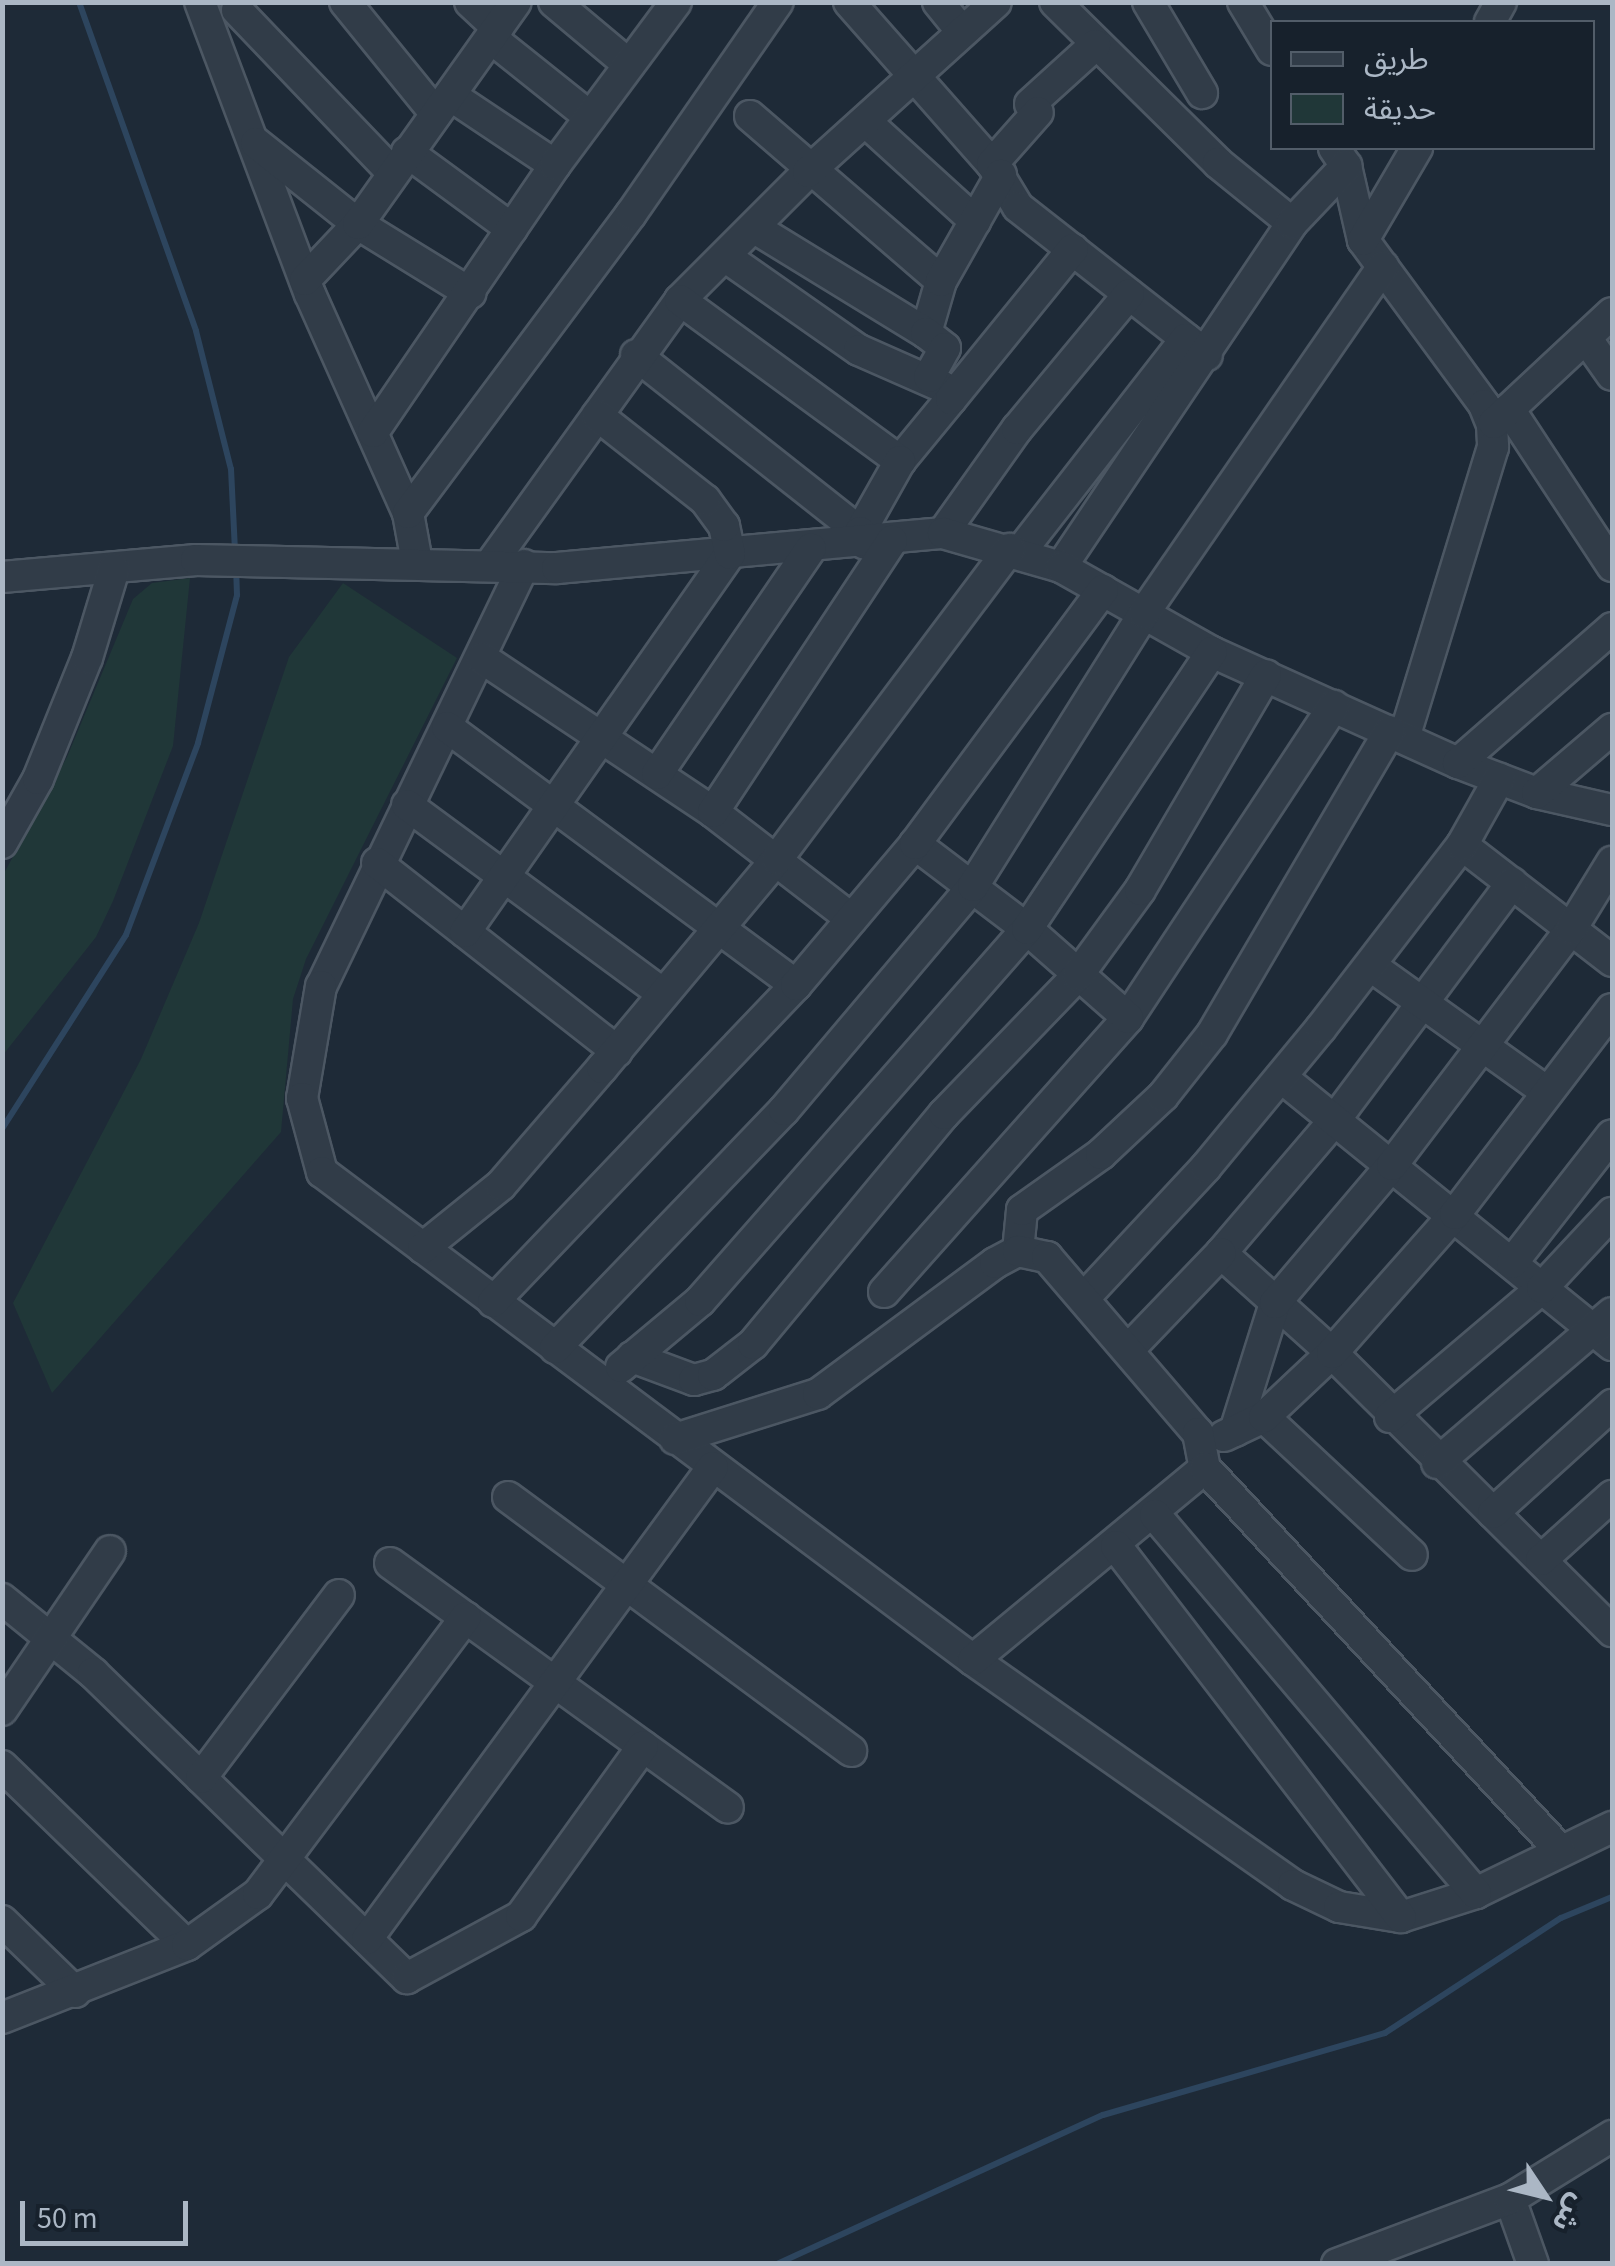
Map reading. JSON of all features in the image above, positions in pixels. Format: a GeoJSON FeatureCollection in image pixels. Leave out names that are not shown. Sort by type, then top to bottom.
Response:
{"type":"FeatureCollection","features":[{"type":"Feature","properties":{"kind":"street"},"geometry":{"type":"LineString","coordinates":[[345,2],[443,104],[556,165]]}},
{"type":"Feature","properties":{"kind":"street"},"geometry":{"type":"LineString","coordinates":[[470,2],[494,33],[590,117]]}},
{"type":"Feature","properties":{"kind":"street"},"geometry":{"type":"LineString","coordinates":[[305,280],[358,224],[516,2]]}},
{"type":"Feature","properties":{"kind":"street"},"geometry":{"type":"LineString","coordinates":[[554,2],[628,64]]}},
{"type":"Feature","properties":{"kind":"street"},"geometry":{"type":"LineString","coordinates":[[373,432],[556,165],[676,2]]}},
{"type":"Feature","properties":{"kind":"street"},"geometry":{"type":"LineString","coordinates":[[408,512],[631,214],[778,2]]}},
{"type":"Feature","properties":{"kind":"street"},"geometry":{"type":"LineString","coordinates":[[849,2],[918,75],[997,169],[1018,206],[1196,347]]}},
{"type":"Feature","properties":{"kind":"street"},"geometry":{"type":"LineString","coordinates":[[938,2],[961,30]]}},
{"type":"Feature","properties":{"kind":"street"},"geometry":{"type":"LineString","coordinates":[[492,562],[636,355],[680,300],[756,229],[808,172],[996,2]]}},
{"type":"Feature","properties":{"kind":"street"},"geometry":{"type":"LineString","coordinates":[[1056,2],[1095,46],[1218,163],[1292,222]]}},
{"type":"Feature","properties":{"kind":"street"},"geometry":{"type":"LineString","coordinates":[[1148,2],[1202,93]]}},
{"type":"Feature","properties":{"kind":"street"},"geometry":{"type":"LineString","coordinates":[[1243,2],[1270,47]]}},
{"type":"Feature","properties":{"kind":"street"},"geometry":{"type":"LineString","coordinates":[[417,562],[408,512],[305,280],[206,17],[242,6],[400,162],[512,229]]}},
{"type":"Feature","properties":{"kind":"street"},"geometry":{"type":"LineString","coordinates":[[926,333],[942,281],[997,169],[1034,108],[1095,46]]}},
{"type":"Feature","properties":{"kind":"street"},"geometry":{"type":"LineString","coordinates":[[750,116],[808,172],[942,281]]}},
{"type":"Feature","properties":{"kind":"street"},"geometry":{"type":"LineString","coordinates":[[865,121],[975,220]]}},
{"type":"Feature","properties":{"kind":"street"},"geometry":{"type":"LineString","coordinates":[[254,140],[358,224],[470,293]]}},
{"type":"Feature","properties":{"kind":"street"},"geometry":{"type":"LineString","coordinates":[[1363,240],[1416,150]]}},
{"type":"Feature","properties":{"kind":"street"},"geometry":{"type":"LineString","coordinates":[[423,1248],[501,1185],[617,1050],[777,859],[1015,550],[1196,347],[1340,157]]}},
{"type":"Feature","properties":{"kind":"street"},"geometry":{"type":"LineString","coordinates":[[1340,157],[1363,240],[1484,405],[1500,417],[1612,566]]}},
{"type":"Feature","properties":{"kind":"street"},"geometry":{"type":"LineString","coordinates":[[756,229],[945,348],[929,377]]}},
{"type":"Feature","properties":{"kind":"street"},"geometry":{"type":"LineString","coordinates":[[713,812],[872,539],[900,461],[1073,248]]}},
{"type":"Feature","properties":{"kind":"street"},"geometry":{"type":"LineString","coordinates":[[726,257],[859,350],[929,377],[950,399]]}},
{"type":"Feature","properties":{"kind":"street"},"geometry":{"type":"LineString","coordinates":[[555,1348],[784,1110],[973,886],[1144,614],[1383,267]]}},
{"type":"Feature","properties":{"kind":"street"},"geometry":{"type":"LineString","coordinates":[[944,533],[1017,430],[1128,294]]}},
{"type":"Feature","properties":{"kind":"street"},"geometry":{"type":"LineString","coordinates":[[680,300],[900,461]]}},
{"type":"Feature","properties":{"kind":"street"},"geometry":{"type":"LineString","coordinates":[[1018,1252],[1022,1210],[1101,1154],[1163,1096],[1212,1034],[1397,734],[1500,417],[1612,313]]}},
{"type":"Feature","properties":{"kind":"street"},"geometry":{"type":"LineString","coordinates":[[1586,338],[1612,376]]}},
{"type":"Feature","properties":{"kind":"street"},"geometry":{"type":"LineString","coordinates":[[1061,567],[1196,347]]}},
{"type":"Feature","properties":{"kind":"street"},"geometry":{"type":"LineString","coordinates":[[636,355],[872,539]]}},
{"type":"Feature","properties":{"kind":"street"},"geometry":{"type":"LineString","coordinates":[[465,932],[730,554],[724,526],[705,500],[596,415]]}},
{"type":"Feature","properties":{"kind":"street"},"geometry":{"type":"LineString","coordinates":[[2,576],[196,560],[276,567],[417,562],[524,565],[811,548],[944,533],[1015,550],[1061,567],[1212,652],[1458,763],[1536,793],[1612,810]]}},
{"type":"Feature","properties":{"kind":"street"},"geometry":{"type":"LineString","coordinates":[[657,774],[811,548]]}},
{"type":"Feature","properties":{"kind":"street"},"geometry":{"type":"LineString","coordinates":[[524,565],[321,986],[302,1098],[322,1172],[601,1385],[973,1660],[1293,1885],[1340,1907],[1401,1917],[1476,1893],[1612,1827]]}},
{"type":"Feature","properties":{"kind":"street"},"geometry":{"type":"LineString","coordinates":[[2,843],[38,779],[74,693],[114,569]]}},
{"type":"Feature","properties":{"kind":"street"},"geometry":{"type":"LineString","coordinates":[[493,1302],[796,986],[914,844],[1103,590]]}},
{"type":"Feature","properties":{"kind":"street"},"geometry":{"type":"LineString","coordinates":[[1458,763],[1612,628]]}},
{"type":"Feature","properties":{"kind":"street"},"geometry":{"type":"LineString","coordinates":[[601,1385],[700,1300],[1028,929],[1212,652]]}},
{"type":"Feature","properties":{"kind":"street"},"geometry":{"type":"LineString","coordinates":[[482,658],[713,812],[852,919]]}},
{"type":"Feature","properties":{"kind":"street"},"geometry":{"type":"LineString","coordinates":[[632,1357],[694,1380],[713,1375],[754,1344],[944,1114],[1078,975],[1140,890],[1266,675]]}},
{"type":"Feature","properties":{"kind":"street"},"geometry":{"type":"LineString","coordinates":[[884,1292],[1128,1018],[1334,706]]}},
{"type":"Feature","properties":{"kind":"street"},"geometry":{"type":"LineString","coordinates":[[446,727],[719,924],[796,986]]}},
{"type":"Feature","properties":{"kind":"street"},"geometry":{"type":"LineString","coordinates":[[1536,793],[1612,729]]}},
{"type":"Feature","properties":{"kind":"street"},"geometry":{"type":"LineString","coordinates":[[1084,1298],[1281,1077],[1371,966],[1462,845],[1500,779]]}},
{"type":"Feature","properties":{"kind":"street"},"geometry":{"type":"LineString","coordinates":[[407,804],[663,994]]}},
{"type":"Feature","properties":{"kind":"street"},"geometry":{"type":"LineString","coordinates":[[914,844],[1028,929],[1128,1018]]}},
{"type":"Feature","properties":{"kind":"street"},"geometry":{"type":"LineString","coordinates":[[1462,845],[1612,961]]}},
{"type":"Feature","properties":{"kind":"street"},"geometry":{"type":"LineString","coordinates":[[1235,1431],[1274,1303],[1392,1165],[1570,930],[1612,862]]}},
{"type":"Feature","properties":{"kind":"street"},"geometry":{"type":"LineString","coordinates":[[377,863],[617,1050]]}},
{"type":"Feature","properties":{"kind":"street"},"geometry":{"type":"LineString","coordinates":[[1128,1350],[1221,1253],[1333,1122],[1512,883]]}},
{"type":"Feature","properties":{"kind":"street"},"geometry":{"type":"LineString","coordinates":[[1371,966],[1484,1043],[1547,1092]]}},
{"type":"Feature","properties":{"kind":"street"},"geometry":{"type":"LineString","coordinates":[[973,1660],[1155,1515],[1205,1456],[1235,1431],[1264,1417],[1332,1353],[1454,1214],[1547,1092],[1609,1022]]}},
{"type":"Feature","properties":{"kind":"street"},"geometry":{"type":"LineString","coordinates":[[1281,1077],[1542,1288],[1607,1330],[1437,1462]]}},
{"type":"Feature","properties":{"kind":"street"},"geometry":{"type":"LineString","coordinates":[[1512,1264],[1612,1136]]}},
{"type":"Feature","properties":{"kind":"street"},"geometry":{"type":"LineString","coordinates":[[1390,1417],[1542,1288],[1612,1213]]}},
{"type":"Feature","properties":{"kind":"street"},"geometry":{"type":"LineString","coordinates":[[675,1439],[818,1394],[1018,1252],[1047,1257],[1128,1350],[1205,1456],[1560,1850]]}},
{"type":"Feature","properties":{"kind":"street"},"geometry":{"type":"LineString","coordinates":[[1221,1253],[1332,1353],[1390,1417],[1541,1560],[1606,1612]]}},
{"type":"Feature","properties":{"kind":"street"},"geometry":{"type":"LineString","coordinates":[[1494,1513],[1612,1405]]}},
{"type":"Feature","properties":{"kind":"street"},"geometry":{"type":"LineString","coordinates":[[1264,1417],[1412,1555]]}},
{"type":"Feature","properties":{"kind":"street"},"geometry":{"type":"LineString","coordinates":[[366,1938],[713,1467]]}},
{"type":"Feature","properties":{"kind":"street"},"geometry":{"type":"LineString","coordinates":[[1541,1560],[1612,1496]]}},
{"type":"Feature","properties":{"kind":"street"},"geometry":{"type":"LineString","coordinates":[[508,1497],[850,1751]]}},
{"type":"Feature","properties":{"kind":"street"},"geometry":{"type":"LineString","coordinates":[[1155,1515],[1476,1893]]}},
{"type":"Feature","properties":{"kind":"street"},"geometry":{"type":"LineString","coordinates":[[1116,1546],[1401,1917]]}},
{"type":"Feature","properties":{"kind":"street"},"geometry":{"type":"LineString","coordinates":[[2,1710],[110,1552]]}},
{"type":"Feature","properties":{"kind":"street"},"geometry":{"type":"LineString","coordinates":[[390,1563],[728,1808]]}},
{"type":"Feature","properties":{"kind":"street"},"geometry":{"type":"LineString","coordinates":[[201,1778],[339,1595]]}},
{"type":"Feature","properties":{"kind":"street"},"geometry":{"type":"LineString","coordinates":[[2,1599],[51,1634],[407,1978],[521,1916],[644,1746]]}},
{"type":"Feature","properties":{"kind":"street"},"geometry":{"type":"LineString","coordinates":[[2,2018],[187,1945],[258,1894],[288,1862],[466,1617]]}},
{"type":"Feature","properties":{"kind":"street"},"geometry":{"type":"LineString","coordinates":[[2,1766],[187,1945]]}},
{"type":"Feature","properties":{"kind":"street"},"geometry":{"type":"LineString","coordinates":[[2,1921],[75,1992]]}},
{"type":"Feature","properties":{"kind":"street"},"geometry":{"type":"LineString","coordinates":[[1336,2264],[1510,2199],[1612,2136]]}},
{"type":"Feature","properties":{"kind":"street"},"geometry":{"type":"LineString","coordinates":[[1510,2199],[1533,2264]]}},
{"type":"Feature","properties":{"kind":"green space"},"geometry":{"type":"Polygon","coordinates":[[[190,578],[173,746],[113,901],[96,937],[3,1055],[3,875],[67,757],[133,599],[152,583],[190,578]]]}},
{"type":"Feature","properties":{"kind":"green space"},"geometry":{"type":"Polygon","coordinates":[[[343,583],[457,658],[306,959],[293,999],[281,1132],[52,1393],[13,1303],[141,1059],[199,923],[289,657],[343,583]]]}},
{"type":"Feature","properties":{"kind":"waterway"},"geometry":{"type":"LineString","coordinates":[[79,2],[196,331],[231,469],[235,552]]}},
{"type":"Feature","properties":{"kind":"waterway"},"geometry":{"type":"LineString","coordinates":[[2,1129],[126,935],[198,743],[237,595],[236,569]]}},
{"type":"Feature","properties":{"kind":"waterway"},"geometry":{"type":"LineString","coordinates":[[777,2264],[1103,2115],[1385,2033],[1561,1918],[1612,1897]]}}]}
